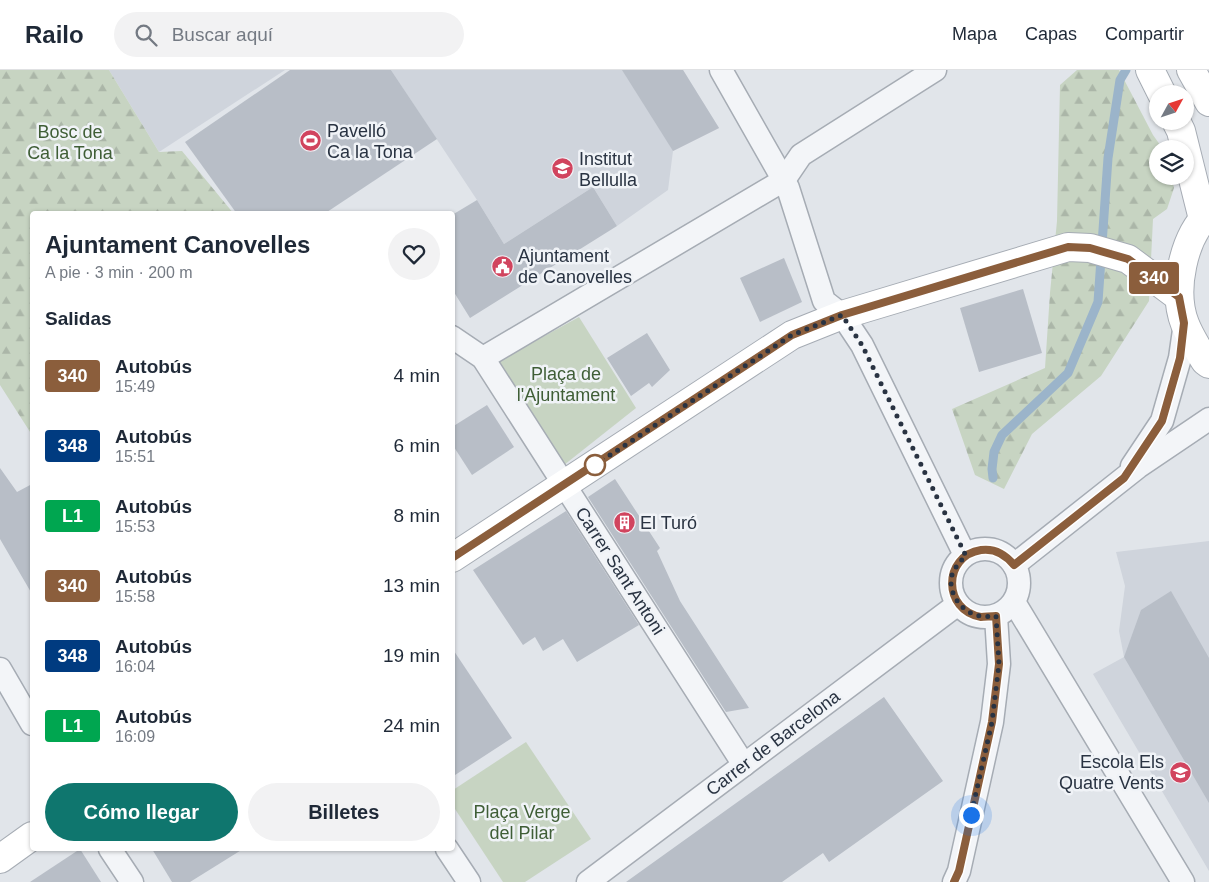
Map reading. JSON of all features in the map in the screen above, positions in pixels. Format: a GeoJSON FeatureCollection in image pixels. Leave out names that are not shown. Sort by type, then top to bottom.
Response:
{"type":"FeatureCollection","features":[{"type":"Feature","properties":{"kind":"street"},"geometry":{"type":"LineString","coordinates":[[721,70],[788,188],[824,301],[842,315],[862,345],[966,556]]}},
{"type":"Feature","properties":{"kind":"street"},"geometry":{"type":"LineString","coordinates":[[483,358],[784,180],[801,155],[936,70]]}},
{"type":"Feature","properties":{"kind":"street"},"geometry":{"type":"LineString","coordinates":[[1150,70],[1158,85]]}},
{"type":"Feature","properties":{"kind":"street"},"geometry":{"type":"LineString","coordinates":[[1191,70],[1209,102]]}},
{"type":"Feature","properties":{"kind":"street"},"geometry":{"type":"LineString","coordinates":[[1124,478],[1162,421],[1180,358],[1184,323],[1179,297],[1183,258],[1191,238],[1206,216],[1180,130]]}},
{"type":"Feature","properties":{"kind":"street"},"geometry":{"type":"LineString","coordinates":[[455,556],[792,335],[842,315],[1068,247],[1090,248],[1123,257],[1179,297]]}},
{"type":"Feature","properties":{"kind":"street"},"geometry":{"type":"LineString","coordinates":[[1184,323],[1205,361],[1209,364]]}},
{"type":"Feature","properties":{"kind":"street","name":"Carrer Sant Antoni"},"geometry":{"type":"LineString","coordinates":[[455,339],[483,358],[744,765]]}},
{"type":"Feature","properties":{"kind":"street"},"geometry":{"type":"LineString","coordinates":[[1014,565],[1138,467],[1209,419]]}},
{"type":"Feature","properties":{"kind":"street"},"geometry":{"type":"LineString","coordinates":[[986,549],[998,551],[1014,565],[1019,576],[1019,587],[1014,602],[1006,610],[996,616],[981,617],[970,614],[958,604],[953,593],[952,575],[957,564],[966,556],[974,551],[986,549]]}},
{"type":"Feature","properties":{"kind":"street"},"geometry":{"type":"LineString","coordinates":[[1014,602],[1183,882]]}},
{"type":"Feature","properties":{"kind":"street","name":"Carrer de Barcelona"},"geometry":{"type":"LineString","coordinates":[[588,882],[958,604]]}},
{"type":"Feature","properties":{"kind":"street"},"geometry":{"type":"LineString","coordinates":[[954,882],[959,871],[992,722],[999,664],[996,616]]}},
{"type":"Feature","properties":{"kind":"street"},"geometry":{"type":"LineString","coordinates":[[0,669],[30,721]]}},
{"type":"Feature","properties":{"kind":"street"},"geometry":{"type":"LineString","coordinates":[[0,858],[30,837]]}},
{"type":"Feature","properties":{"kind":"street"},"geometry":{"type":"LineString","coordinates":[[111,851],[132,882]]}},
{"type":"Feature","properties":{"kind":"street"},"geometry":{"type":"LineString","coordinates":[[448,851],[469,882]]}},
{"type":"Feature","properties":{"kind":"shaded area"},"geometry":{"type":"Polygon","coordinates":[[[109,70],[285,70],[159,152],[109,70]]]}},
{"type":"Feature","properties":{"kind":"shaded area","name":"Institut Bellulla"},"geometry":{"type":"Polygon","coordinates":[[[391,70],[683,70],[719,128],[673,151],[668,190],[617,226],[593,187],[504,244],[391,70]]]}},
{"type":"Feature","properties":{"kind":"shaded area","name":"Escola Els Quatre Vents"},"geometry":{"type":"Polygon","coordinates":[[[1209,541],[1209,871],[1093,674],[1124,657],[1119,631],[1125,586],[1116,552],[1209,541]]]}},
{"type":"Feature","properties":{"kind":"green space","name":"Bosc de Ca la Tona"},"geometry":{"type":"Polygon","coordinates":[[[0,70],[109,70],[159,152],[182,151],[232,211],[30,211],[30,432],[0,385],[0,70]]]}},
{"type":"Feature","properties":{"kind":"green space"},"geometry":{"type":"Polygon","coordinates":[[[1077,70],[1119,70],[1149,130],[1157,140],[1149,140],[1149,185],[1173,185],[1174,188],[1167,209],[1153,219],[1149,301],[1101,376],[1032,434],[1004,489],[975,475],[952,409],[1045,368],[1057,221],[1060,85],[1077,70]]]}},
{"type":"Feature","properties":{"kind":"green space","name":"Plaça de l'Ajuntament"},"geometry":{"type":"Polygon","coordinates":[[[579,317],[636,408],[564,465],[495,363],[579,317]]]}},
{"type":"Feature","properties":{"kind":"green space","name":"Plaça Verge del Pilar"},"geometry":{"type":"Polygon","coordinates":[[[526,742],[591,839],[525,882],[503,882],[455,809],[455,789],[526,742]]]}},
{"type":"Feature","properties":{"kind":"building","name":"Pavelló Ca la Tona"},"geometry":{"type":"Polygon","coordinates":[[[290,70],[391,70],[437,139],[329,211],[235,211],[185,142],[290,70]]]}},
{"type":"Feature","properties":{"kind":"building"},"geometry":{"type":"Polygon","coordinates":[[[622,70],[683,70],[719,128],[673,151],[622,70]]]}},
{"type":"Feature","properties":{"kind":"building","name":"Ajuntament de Canovelles"},"geometry":{"type":"Polygon","coordinates":[[[593,187],[617,226],[470,318],[455,294],[455,213],[477,200],[504,244],[593,187]]]}},
{"type":"Feature","properties":{"kind":"building"},"geometry":{"type":"Polygon","coordinates":[[[784,258],[802,302],[760,322],[740,278],[784,258]]]}},
{"type":"Feature","properties":{"kind":"building"},"geometry":{"type":"Polygon","coordinates":[[[1023,289],[1042,353],[979,372],[960,308],[1023,289]]]}},
{"type":"Feature","properties":{"kind":"building"},"geometry":{"type":"Polygon","coordinates":[[[647,333],[670,370],[652,387],[649,383],[631,396],[607,358],[647,333]]]}},
{"type":"Feature","properties":{"kind":"building"},"geometry":{"type":"Polygon","coordinates":[[[487,405],[514,447],[472,475],[455,449],[455,425],[487,405]]]}},
{"type":"Feature","properties":{"kind":"building"},"geometry":{"type":"Polygon","coordinates":[[[0,468],[17,492],[30,485],[30,591],[0,539],[0,468]]]}},
{"type":"Feature","properties":{"kind":"building"},"geometry":{"type":"Polygon","coordinates":[[[615,479],[660,548],[657,551],[680,601],[749,708],[726,712],[588,497],[615,479]]]}},
{"type":"Feature","properties":{"kind":"building"},"geometry":{"type":"Polygon","coordinates":[[[566,511],[639,625],[577,662],[563,639],[543,651],[535,637],[523,645],[473,570],[566,511]]]}},
{"type":"Feature","properties":{"kind":"building"},"geometry":{"type":"Polygon","coordinates":[[[1171,591],[1209,658],[1209,803],[1124,657],[1141,610],[1171,591]]]}},
{"type":"Feature","properties":{"kind":"building"},"geometry":{"type":"Polygon","coordinates":[[[455,652],[512,738],[455,775],[455,652]]]}},
{"type":"Feature","properties":{"kind":"building"},"geometry":{"type":"Polygon","coordinates":[[[884,697],[943,781],[829,862],[823,853],[782,882],[626,882],[884,697]]]}},
{"type":"Feature","properties":{"kind":"building"},"geometry":{"type":"Polygon","coordinates":[[[77,851],[81,851],[101,882],[30,882],[77,851]]]}},
{"type":"Feature","properties":{"kind":"building"},"geometry":{"type":"Polygon","coordinates":[[[153,851],[240,851],[190,882],[172,882],[153,851]]]}},
{"type":"Feature","properties":{"kind":"waterway"},"geometry":{"type":"LineString","coordinates":[[993,478],[994,452],[1002,435],[1068,373],[1098,302],[1108,158],[1120,80],[1126,70]]}},
{"type":"Feature","properties":{"kind":"bus line","name":"340"},"geometry":{"type":"LineString","coordinates":[[455,556],[792,335],[842,315],[1068,247],[1090,248],[1128,259],[1179,297],[1184,323],[1180,358],[1162,421],[1124,478],[1014,565],[998,551],[986,549],[974,551],[966,556],[957,564],[952,575],[953,593],[958,604],[970,614],[981,617],[996,616],[999,664],[992,722],[959,871],[954,882]]}},
{"type":"Feature","properties":{"kind":"place","name":"Pavelló Ca la Tona"},"geometry":{"type":"Point","coordinates":[311,141]}},
{"type":"Feature","properties":{"kind":"place","name":"Institut Bellulla"},"geometry":{"type":"Point","coordinates":[563,169]}},
{"type":"Feature","properties":{"kind":"place","name":"Ajuntament de Canovelles"},"geometry":{"type":"Point","coordinates":[502,266]}},
{"type":"Feature","properties":{"kind":"place","name":"El Turó"},"geometry":{"type":"Point","coordinates":[624,523]}},
{"type":"Feature","properties":{"kind":"place","name":"Escola Els Quatre Vents"},"geometry":{"type":"Point","coordinates":[1180,772]}},
{"type":"Feature","properties":{"kind":"route"},"geometry":{"type":"LineString","coordinates":[[595,465],[792,335],[842,315],[862,345],[966,556],[957,564],[952,575],[953,593],[958,604],[970,614],[981,617],[996,616],[999,664],[992,722],[971,815]]}}]}
